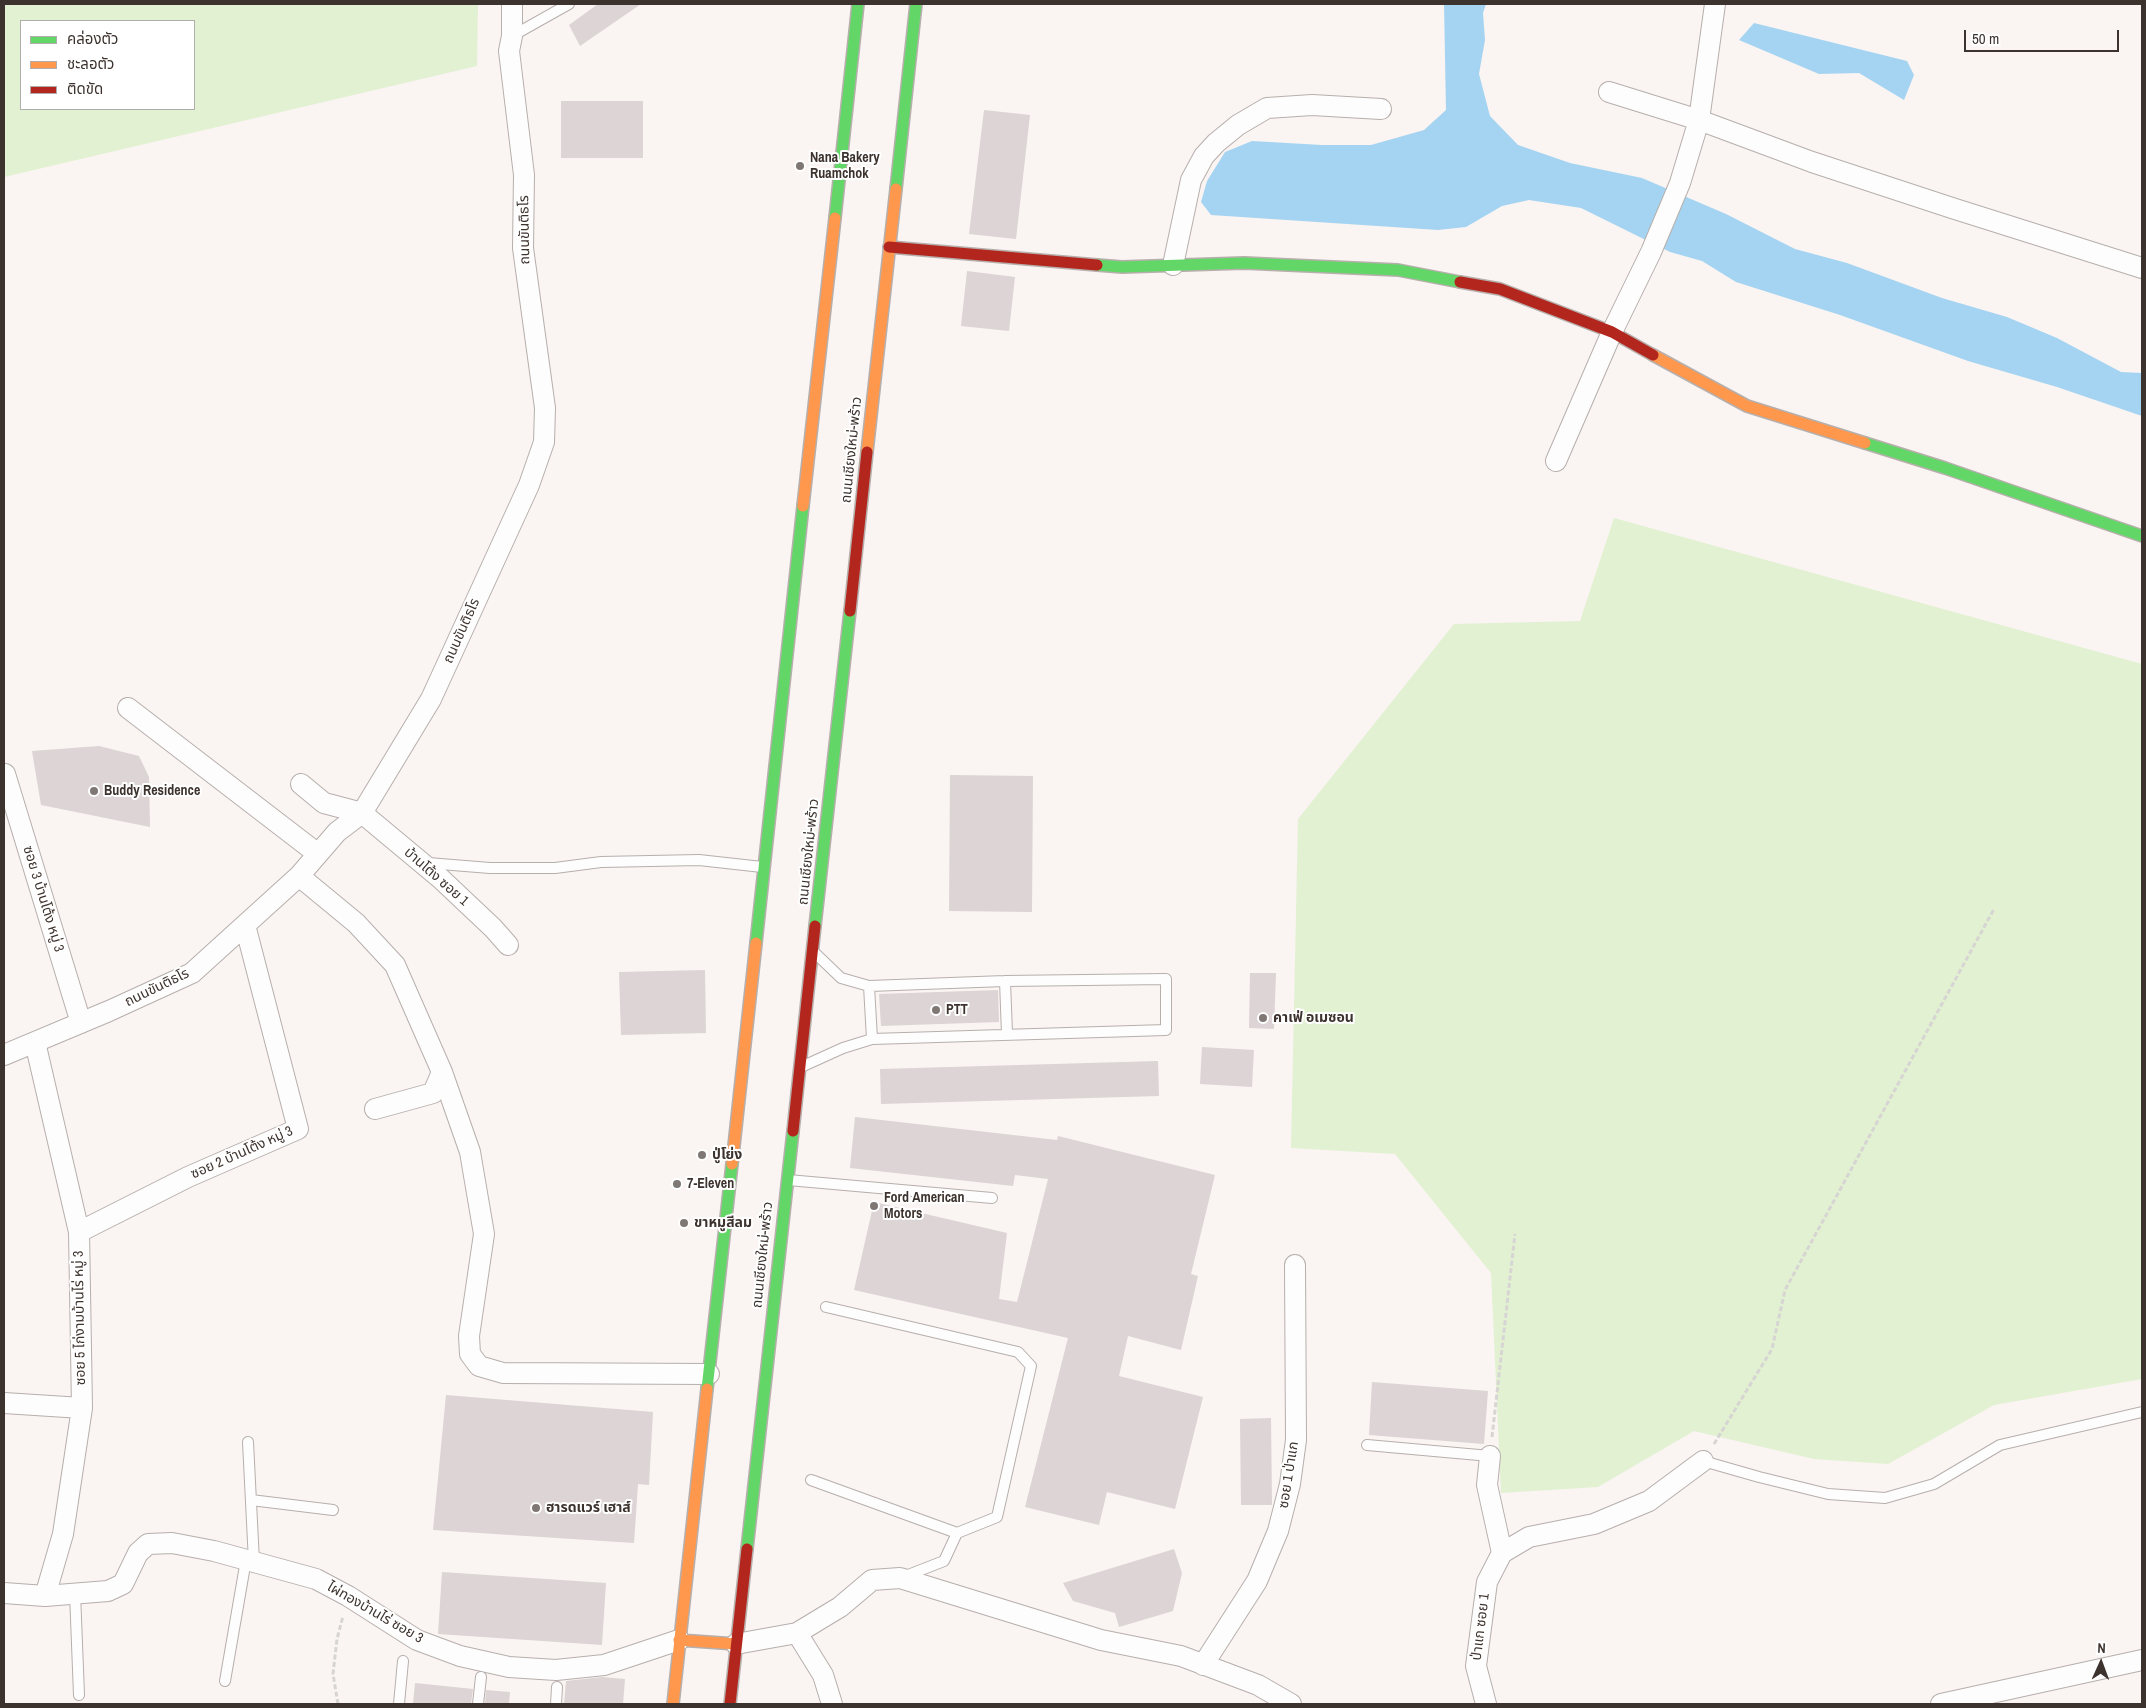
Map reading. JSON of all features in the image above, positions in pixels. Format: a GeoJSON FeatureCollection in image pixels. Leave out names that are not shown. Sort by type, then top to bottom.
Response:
{"type":"FeatureCollection","features":[{"type":"Feature","properties":{"kind":"main road"},"geometry":{"type":"LineString","coordinates":[[673,1704],[858,4]]}},
{"type":"Feature","properties":{"kind":"main road","name":"ถนนเชียงใหม่-พร้าว"},"geometry":{"type":"LineString","coordinates":[[730,1704],[916,4]]}},
{"type":"Feature","properties":{"kind":"main road"},"geometry":{"type":"LineString","coordinates":[[889,247],[1122,266],[1244,262],[1398,270],[1500,289],[1612,332],[1747,406],[1945,468],[2142,536]]}},
{"type":"Feature","properties":{"kind":"main road"},"geometry":{"type":"LineString","coordinates":[[679,1640],[736,1644]]}},
{"type":"Feature","properties":{"kind":"street","name":"ถนนขันติธโร"},"geometry":{"type":"LineString","coordinates":[[4,1055],[192,973],[299,876],[337,832],[362,813],[431,699],[528,485],[544,442],[545,408],[523,248],[524,175],[509,50],[512,36],[512,4]]}},
{"type":"Feature","properties":{"kind":"street"},"geometry":{"type":"LineString","coordinates":[[1556,461],[1612,332],[1651,252],[1680,183],[1699,120],[1715,4]]}},
{"type":"Feature","properties":{"kind":"street"},"geometry":{"type":"LineString","coordinates":[[1609,92],[1699,120],[1812,162],[2142,268]]}},
{"type":"Feature","properties":{"kind":"street"},"geometry":{"type":"LineString","coordinates":[[1173,265],[1190,180],[1204,156],[1216,143],[1238,125],[1267,108],[1312,105],[1381,110]]}},
{"type":"Feature","properties":{"kind":"street"},"geometry":{"type":"LineString","coordinates":[[128,708],[318,854]]}},
{"type":"Feature","properties":{"kind":"street","name":"ซอย 3 บ้านโต้ง หมู่ 3"},"geometry":{"type":"LineString","coordinates":[[5,774],[81,1023]]}},
{"type":"Feature","properties":{"kind":"street"},"geometry":{"type":"LineString","coordinates":[[301,784],[324,803],[362,813]]}},
{"type":"Feature","properties":{"kind":"street","name":"บ้านโต้ง ซอย 1"},"geometry":{"type":"LineString","coordinates":[[362,813],[422,863],[508,944]]}},
{"type":"Feature","properties":{"kind":"street"},"geometry":{"type":"LineString","coordinates":[[299,876],[356,924],[395,965],[442,1072],[470,1152],[484,1234],[469,1336],[470,1354],[479,1366],[503,1373],[709,1374]]}},
{"type":"Feature","properties":{"kind":"street","name":"ซอย 2 บ้านโต้ง หมู่ 3"},"geometry":{"type":"LineString","coordinates":[[79,1232],[188,1177],[298,1129],[244,925]]}},
{"type":"Feature","properties":{"kind":"street","name":"ซอย 5 ไก่งามบ้านไร่ หมู่ 3"},"geometry":{"type":"LineString","coordinates":[[35,1042],[79,1232],[82,1408],[63,1534],[45,1596]]}},
{"type":"Feature","properties":{"kind":"street"},"geometry":{"type":"LineString","coordinates":[[375,1109],[433,1093],[442,1072]]}},
{"type":"Feature","properties":{"kind":"street","name":"ซอย 1 ป่าแก"},"geometry":{"type":"LineString","coordinates":[[1204,1664],[1257,1581],[1278,1531],[1290,1484],[1296,1440],[1294,1265]]}},
{"type":"Feature","properties":{"kind":"street"},"geometry":{"type":"LineString","coordinates":[[4,1403],[82,1408]]}},
{"type":"Feature","properties":{"kind":"street"},"geometry":{"type":"LineString","coordinates":[[1490,1456],[1487,1485],[1502,1554]]}},
{"type":"Feature","properties":{"kind":"street","name":"ป่าแก ซอย 1"},"geometry":{"type":"LineString","coordinates":[[1486,1704],[1476,1666],[1487,1582],[1502,1554],[1528,1537],[1594,1524],[1649,1501],[1703,1461]]}},
{"type":"Feature","properties":{"kind":"street","name":"ไผ่ทองบ้านไร่ ซอย 3"},"geometry":{"type":"LineString","coordinates":[[4,1593],[45,1596],[108,1591],[123,1584],[138,1553],[148,1544],[172,1543],[316,1579],[348,1596],[417,1640],[460,1656],[509,1667],[556,1670],[604,1665],[679,1640]]}},
{"type":"Feature","properties":{"kind":"street"},"geometry":{"type":"LineString","coordinates":[[736,1644],[797,1633],[840,1607],[872,1580],[900,1578],[1101,1640],[1181,1656],[1258,1685],[1291,1704]]}},
{"type":"Feature","properties":{"kind":"street"},"geometry":{"type":"LineString","coordinates":[[797,1633],[823,1675],[832,1704]]}},
{"type":"Feature","properties":{"kind":"street"},"geometry":{"type":"LineString","coordinates":[[1941,1704],[2142,1660]]}},
{"type":"Feature","properties":{"kind":"lane"},"geometry":{"type":"LineString","coordinates":[[512,36],[569,4]]}},
{"type":"Feature","properties":{"kind":"lane"},"geometry":{"type":"LineString","coordinates":[[422,863],[490,868],[555,868],[601,862],[699,860],[764,867]]}},
{"type":"Feature","properties":{"kind":"lane"},"geometry":{"type":"LineString","coordinates":[[800,1068],[843,1048],[872,1039],[1166,1030],[1166,978],[869,986],[841,978],[813,951]]}},
{"type":"Feature","properties":{"kind":"lane"},"geometry":{"type":"LineString","coordinates":[[1005,981],[1007,1034]]}},
{"type":"Feature","properties":{"kind":"lane"},"geometry":{"type":"LineString","coordinates":[[869,986],[872,1039]]}},
{"type":"Feature","properties":{"kind":"lane"},"geometry":{"type":"LineString","coordinates":[[787,1180],[992,1198]]}},
{"type":"Feature","properties":{"kind":"lane"},"geometry":{"type":"LineString","coordinates":[[811,1480],[957,1533],[998,1517],[1032,1366],[1018,1352],[826,1307]]}},
{"type":"Feature","properties":{"kind":"lane"},"geometry":{"type":"LineString","coordinates":[[1703,1461],[1828,1494],[1884,1498],[1934,1484],[2000,1445],[2142,1412]]}},
{"type":"Feature","properties":{"kind":"lane"},"geometry":{"type":"LineString","coordinates":[[225,1680],[250,1561],[251,1500],[248,1442]]}},
{"type":"Feature","properties":{"kind":"lane"},"geometry":{"type":"LineString","coordinates":[[1367,1446],[1490,1456]]}},
{"type":"Feature","properties":{"kind":"lane"},"geometry":{"type":"LineString","coordinates":[[251,1500],[333,1510]]}},
{"type":"Feature","properties":{"kind":"lane"},"geometry":{"type":"LineString","coordinates":[[900,1578],[944,1561],[957,1533]]}},
{"type":"Feature","properties":{"kind":"lane"},"geometry":{"type":"LineString","coordinates":[[75,1593],[79,1695]]}},
{"type":"Feature","properties":{"kind":"lane"},"geometry":{"type":"LineString","coordinates":[[399,1704],[404,1661]]}},
{"type":"Feature","properties":{"kind":"lane"},"geometry":{"type":"LineString","coordinates":[[478,1704],[481,1677]]}},
{"type":"Feature","properties":{"kind":"lane"},"geometry":{"type":"LineString","coordinates":[[556,1704],[558,1687]]}},
{"type":"Feature","properties":{"kind":"path"},"geometry":{"type":"LineString","coordinates":[[1703,1461],[1772,1349],[1785,1290],[1994,909]]}},
{"type":"Feature","properties":{"kind":"path"},"geometry":{"type":"LineString","coordinates":[[1490,1456],[1515,1234]]}},
{"type":"Feature","properties":{"kind":"path"},"geometry":{"type":"LineString","coordinates":[[338,1704],[333,1674],[337,1639],[348,1596]]}},
{"type":"Feature","properties":{"kind":"green space"},"geometry":{"type":"Polygon","coordinates":[[[4,4],[478,4],[477,66],[4,177],[4,4]]]}},
{"type":"Feature","properties":{"kind":"green space"},"geometry":{"type":"Polygon","coordinates":[[[1614,518],[2142,664],[2142,1379],[1994,1405],[1888,1464],[1814,1459],[1694,1431],[1598,1487],[1501,1493],[1491,1273],[1395,1154],[1291,1148],[1298,819],[1454,624],[1580,621],[1614,518]]]}},
{"type":"Feature","properties":{"kind":"water"},"geometry":{"type":"Polygon","coordinates":[[[1444,4],[1486,4],[1483,13],[1485,40],[1479,74],[1490,116],[1518,145],[1570,163],[1642,178],[1726,214],[1795,249],[1847,263],[1942,298],[2007,317],[2057,338],[2121,372],[2142,373],[2142,416],[2057,387],[1968,361],[1840,315],[1736,282],[1702,261],[1670,252],[1581,208],[1529,200],[1502,206],[1466,227],[1438,230],[1211,215],[1201,202],[1207,181],[1225,152],[1252,141],[1322,145],[1371,145],[1424,130],[1446,110],[1444,4]]]}},
{"type":"Feature","properties":{"kind":"water"},"geometry":{"type":"Polygon","coordinates":[[[1754,23],[1907,61],[1914,75],[1904,100],[1859,73],[1819,74],[1739,40],[1754,23]]]}},
{"type":"Feature","properties":{"kind":"building"},"geometry":{"type":"Polygon","coordinates":[[[598,4],[641,4],[580,46],[569,25],[598,4]]]}},
{"type":"Feature","properties":{"kind":"building"},"geometry":{"type":"Polygon","coordinates":[[[561,101],[643,101],[643,158],[561,158],[561,101]]]}},
{"type":"Feature","properties":{"kind":"building"},"geometry":{"type":"Polygon","coordinates":[[[984,110],[1030,115],[1016,239],[969,234],[984,110]]]}},
{"type":"Feature","properties":{"kind":"building"},"geometry":{"type":"Polygon","coordinates":[[[967,271],[1015,277],[1009,331],[961,326],[967,271]]]}},
{"type":"Feature","properties":{"kind":"building","name":"Buddy Residence"},"geometry":{"type":"Polygon","coordinates":[[[99,746],[139,756],[149,777],[150,827],[41,805],[32,751],[99,746]]]}},
{"type":"Feature","properties":{"kind":"building"},"geometry":{"type":"Polygon","coordinates":[[[950,775],[1033,776],[1032,912],[949,911],[950,775]]]}},
{"type":"Feature","properties":{"kind":"building"},"geometry":{"type":"Polygon","coordinates":[[[705,970],[706,1033],[621,1035],[619,972],[705,970]]]}},
{"type":"Feature","properties":{"kind":"building"},"geometry":{"type":"Polygon","coordinates":[[[1250,973],[1276,973],[1274,1029],[1249,1028],[1250,973]]]}},
{"type":"Feature","properties":{"kind":"building"},"geometry":{"type":"Polygon","coordinates":[[[998,990],[999,1022],[881,1026],[879,994],[998,990]]]}},
{"type":"Feature","properties":{"kind":"building"},"geometry":{"type":"Polygon","coordinates":[[[1202,1047],[1254,1050],[1252,1087],[1200,1084],[1202,1047]]]}},
{"type":"Feature","properties":{"kind":"building"},"geometry":{"type":"Polygon","coordinates":[[[1158,1061],[1159,1096],[881,1104],[880,1069],[1158,1061]]]}},
{"type":"Feature","properties":{"kind":"building"},"geometry":{"type":"Polygon","coordinates":[[[855,1117],[1057,1140],[1058,1136],[1215,1175],[1191,1274],[1198,1276],[1181,1350],[1128,1336],[1119,1376],[1203,1397],[1175,1509],[1107,1492],[1099,1525],[1025,1507],[1068,1338],[854,1290],[874,1202],[1007,1233],[999,1299],[1017,1302],[1048,1179],[1015,1175],[1013,1186],[850,1168],[855,1117]]]}},
{"type":"Feature","properties":{"kind":"building"},"geometry":{"type":"Polygon","coordinates":[[[1372,1382],[1488,1391],[1484,1444],[1369,1435],[1372,1382]]]}},
{"type":"Feature","properties":{"kind":"building"},"geometry":{"type":"Polygon","coordinates":[[[446,1395],[653,1412],[649,1485],[638,1484],[634,1543],[433,1530],[446,1395]]]}},
{"type":"Feature","properties":{"kind":"building"},"geometry":{"type":"Polygon","coordinates":[[[1271,1418],[1272,1505],[1241,1505],[1240,1419],[1271,1418]]]}},
{"type":"Feature","properties":{"kind":"building"},"geometry":{"type":"Polygon","coordinates":[[[1174,1549],[1182,1573],[1173,1611],[1119,1627],[1115,1613],[1073,1601],[1063,1583],[1174,1549]]]}},
{"type":"Feature","properties":{"kind":"building"},"geometry":{"type":"Polygon","coordinates":[[[442,1572],[606,1583],[602,1645],[438,1634],[442,1572]]]}},
{"type":"Feature","properties":{"kind":"building"},"geometry":{"type":"Polygon","coordinates":[[[602,1677],[625,1679],[623,1704],[564,1704],[566,1681],[602,1677]]]}},
{"type":"Feature","properties":{"kind":"building"},"geometry":{"type":"Polygon","coordinates":[[[415,1683],[473,1689],[471,1704],[413,1704],[415,1683]]]}},
{"type":"Feature","properties":{"kind":"building"},"geometry":{"type":"Polygon","coordinates":[[[486,1690],[510,1692],[509,1704],[485,1704],[486,1690]]]}},
{"type":"Feature","properties":{"kind":"traffic: fast"},"geometry":{"type":"LineString","coordinates":[[835,218],[858,4]]}},
{"type":"Feature","properties":{"kind":"traffic: fast"},"geometry":{"type":"LineString","coordinates":[[896,189],[916,4]]}},
{"type":"Feature","properties":{"kind":"traffic: fast"},"geometry":{"type":"LineString","coordinates":[[1097,265],[1122,267],[1244,263],[1398,270],[1460,282]]}},
{"type":"Feature","properties":{"kind":"traffic: fast"},"geometry":{"type":"LineString","coordinates":[[1865,443],[1945,468],[2142,536]]}},
{"type":"Feature","properties":{"kind":"traffic: fast"},"geometry":{"type":"LineString","coordinates":[[756,943],[803,506]]}},
{"type":"Feature","properties":{"kind":"traffic: fast"},"geometry":{"type":"LineString","coordinates":[[815,926],[850,611]]}},
{"type":"Feature","properties":{"kind":"traffic: fast"},"geometry":{"type":"LineString","coordinates":[[747,1549],[793,1131]]}},
{"type":"Feature","properties":{"kind":"traffic: fast"},"geometry":{"type":"LineString","coordinates":[[707,1389],[732,1164]]}},
{"type":"Feature","properties":{"kind":"traffic: slow"},"geometry":{"type":"LineString","coordinates":[[867,452],[896,189]]}},
{"type":"Feature","properties":{"kind":"traffic: slow"},"geometry":{"type":"LineString","coordinates":[[803,506],[835,218]]}},
{"type":"Feature","properties":{"kind":"traffic: slow"},"geometry":{"type":"LineString","coordinates":[[1653,355],[1747,406],[1865,443]]}},
{"type":"Feature","properties":{"kind":"traffic: slow"},"geometry":{"type":"LineString","coordinates":[[732,1164],[756,943]]}},
{"type":"Feature","properties":{"kind":"traffic: slow"},"geometry":{"type":"LineString","coordinates":[[673,1704],[707,1389]]}},
{"type":"Feature","properties":{"kind":"traffic: slow"},"geometry":{"type":"LineString","coordinates":[[679,1640],[736,1644]]}},
{"type":"Feature","properties":{"kind":"traffic: jam"},"geometry":{"type":"LineString","coordinates":[[889,247],[1097,265]]}},
{"type":"Feature","properties":{"kind":"traffic: jam"},"geometry":{"type":"LineString","coordinates":[[1460,282],[1500,289],[1612,332],[1653,355]]}},
{"type":"Feature","properties":{"kind":"traffic: jam"},"geometry":{"type":"LineString","coordinates":[[850,611],[867,452]]}},
{"type":"Feature","properties":{"kind":"traffic: jam"},"geometry":{"type":"LineString","coordinates":[[793,1131],[815,926]]}},
{"type":"Feature","properties":{"kind":"traffic: jam"},"geometry":{"type":"LineString","coordinates":[[730,1704],[747,1549]]}},
{"type":"Feature","properties":{"kind":"place","name":"Nana Bakery Ruamchok"},"geometry":{"type":"Point","coordinates":[800,166]}},
{"type":"Feature","properties":{"kind":"place","name":"Buddy Residence"},"geometry":{"type":"Point","coordinates":[94,791]}},
{"type":"Feature","properties":{"kind":"place","name":"PTT"},"geometry":{"type":"Point","coordinates":[936,1010]}},
{"type":"Feature","properties":{"kind":"place","name":"คาเฟ่ อเมซอน"},"geometry":{"type":"Point","coordinates":[1263,1018]}},
{"type":"Feature","properties":{"kind":"place","name":"ปู่โย่ง"},"geometry":{"type":"Point","coordinates":[702,1155]}},
{"type":"Feature","properties":{"kind":"place","name":"7-Eleven"},"geometry":{"type":"Point","coordinates":[677,1184]}},
{"type":"Feature","properties":{"kind":"place","name":"Ford American Motors"},"geometry":{"type":"Point","coordinates":[874,1206]}},
{"type":"Feature","properties":{"kind":"place","name":"ขาหมูสีลม"},"geometry":{"type":"Point","coordinates":[684,1223]}},
{"type":"Feature","properties":{"kind":"place","name":"ฮารดแวร์ เฮาส์"},"geometry":{"type":"Point","coordinates":[536,1508]}}]}
